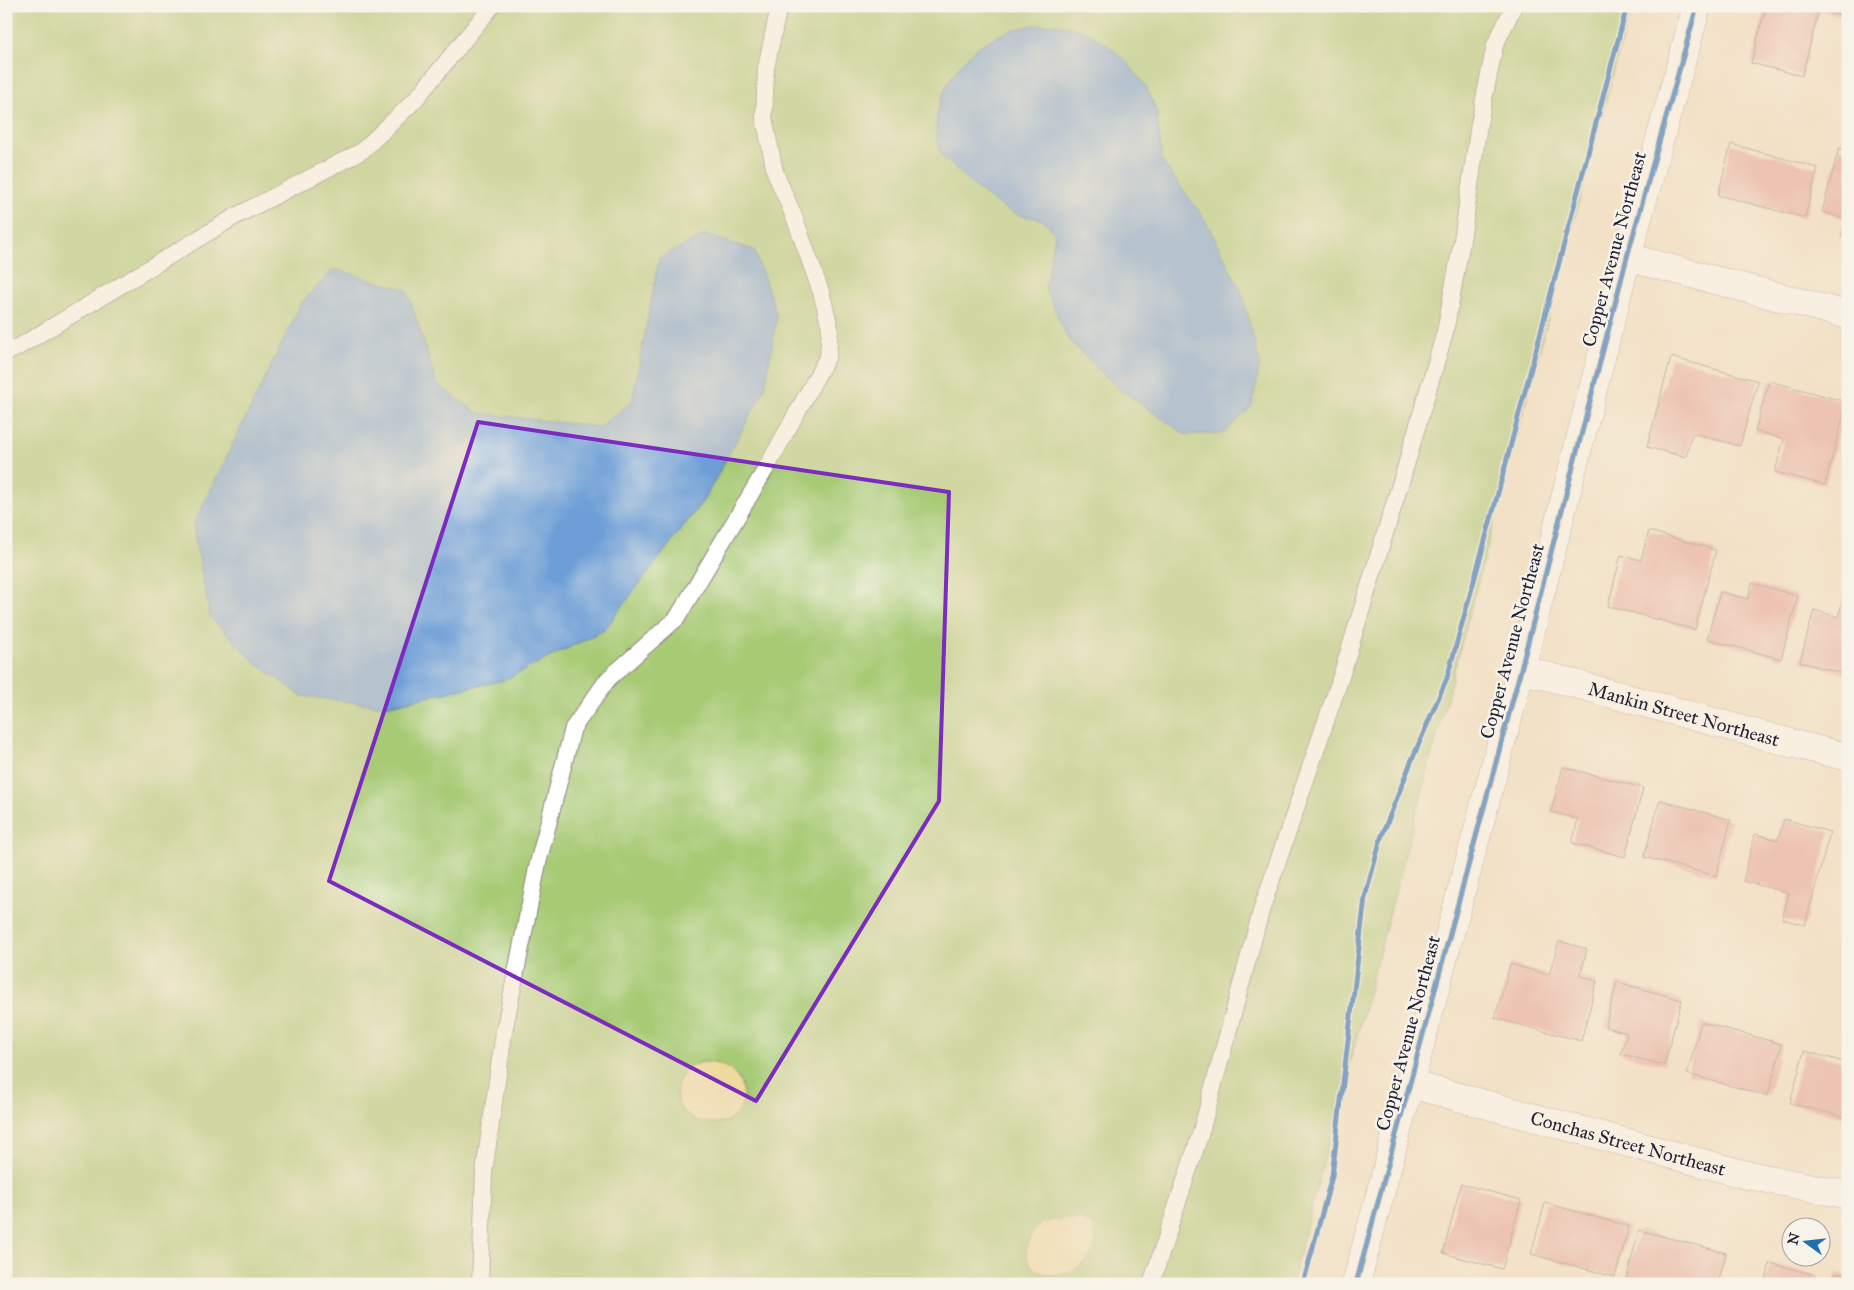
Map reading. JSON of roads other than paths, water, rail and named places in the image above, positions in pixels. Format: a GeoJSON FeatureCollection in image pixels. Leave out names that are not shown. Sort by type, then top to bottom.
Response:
{"type":"FeatureCollection","features":[{"type":"Feature","properties":{"kind":"street","name":"Copper Avenue Northeast"},"geometry":{"type":"LineString","coordinates":[[1356,1284],[1521,669],[1627,257],[1697,6]]}},
{"type":"Feature","properties":{"kind":"street"},"geometry":{"type":"LineString","coordinates":[[1627,257],[1848,315]]}},
{"type":"Feature","properties":{"kind":"street","name":"Mankin Street Northeast"},"geometry":{"type":"LineString","coordinates":[[1521,669],[1848,757]]}},
{"type":"Feature","properties":{"kind":"street","name":"Conchas Street Northeast"},"geometry":{"type":"LineString","coordinates":[[1410,1084],[1743,1174],[1848,1195]]}},
{"type":"Feature","properties":{"kind":"lane"},"geometry":{"type":"LineString","coordinates":[[6,353],[236,216],[362,151],[415,100],[492,6]]}},
{"type":"Feature","properties":{"kind":"lane"},"geometry":{"type":"LineString","coordinates":[[480,1284],[484,1172],[504,1032],[538,863],[573,728],[608,679],[677,618],[768,465],[828,356],[830,328],[822,295],[796,219],[775,172],[764,117],[766,68],[779,6]]}},
{"type":"Feature","properties":{"kind":"lane"},"geometry":{"type":"LineString","coordinates":[[1151,1284],[1200,1135],[1262,908],[1340,680],[1445,332],[1462,240],[1479,124],[1495,45],[1514,6]]}},
{"type":"Feature","properties":{"kind":"water"},"geometry":{"type":"Polygon","coordinates":[[[1056,24],[1083,30],[1108,45],[1127,62],[1147,88],[1157,113],[1162,162],[1204,218],[1242,293],[1260,364],[1252,406],[1224,433],[1186,435],[1117,387],[1068,339],[1045,288],[1055,234],[1046,222],[1037,218],[1021,216],[1005,209],[989,198],[943,157],[941,153],[936,125],[938,110],[942,96],[957,69],[977,48],[1009,31],[1032,25],[1056,24]]]}},
{"type":"Feature","properties":{"kind":"water"},"geometry":{"type":"Polygon","coordinates":[[[705,235],[754,250],[777,316],[765,388],[705,498],[604,630],[504,680],[385,706],[302,696],[258,665],[210,617],[193,526],[302,302],[334,269],[407,290],[437,384],[478,413],[599,427],[632,402],[659,258],[705,235]]]}}]}
